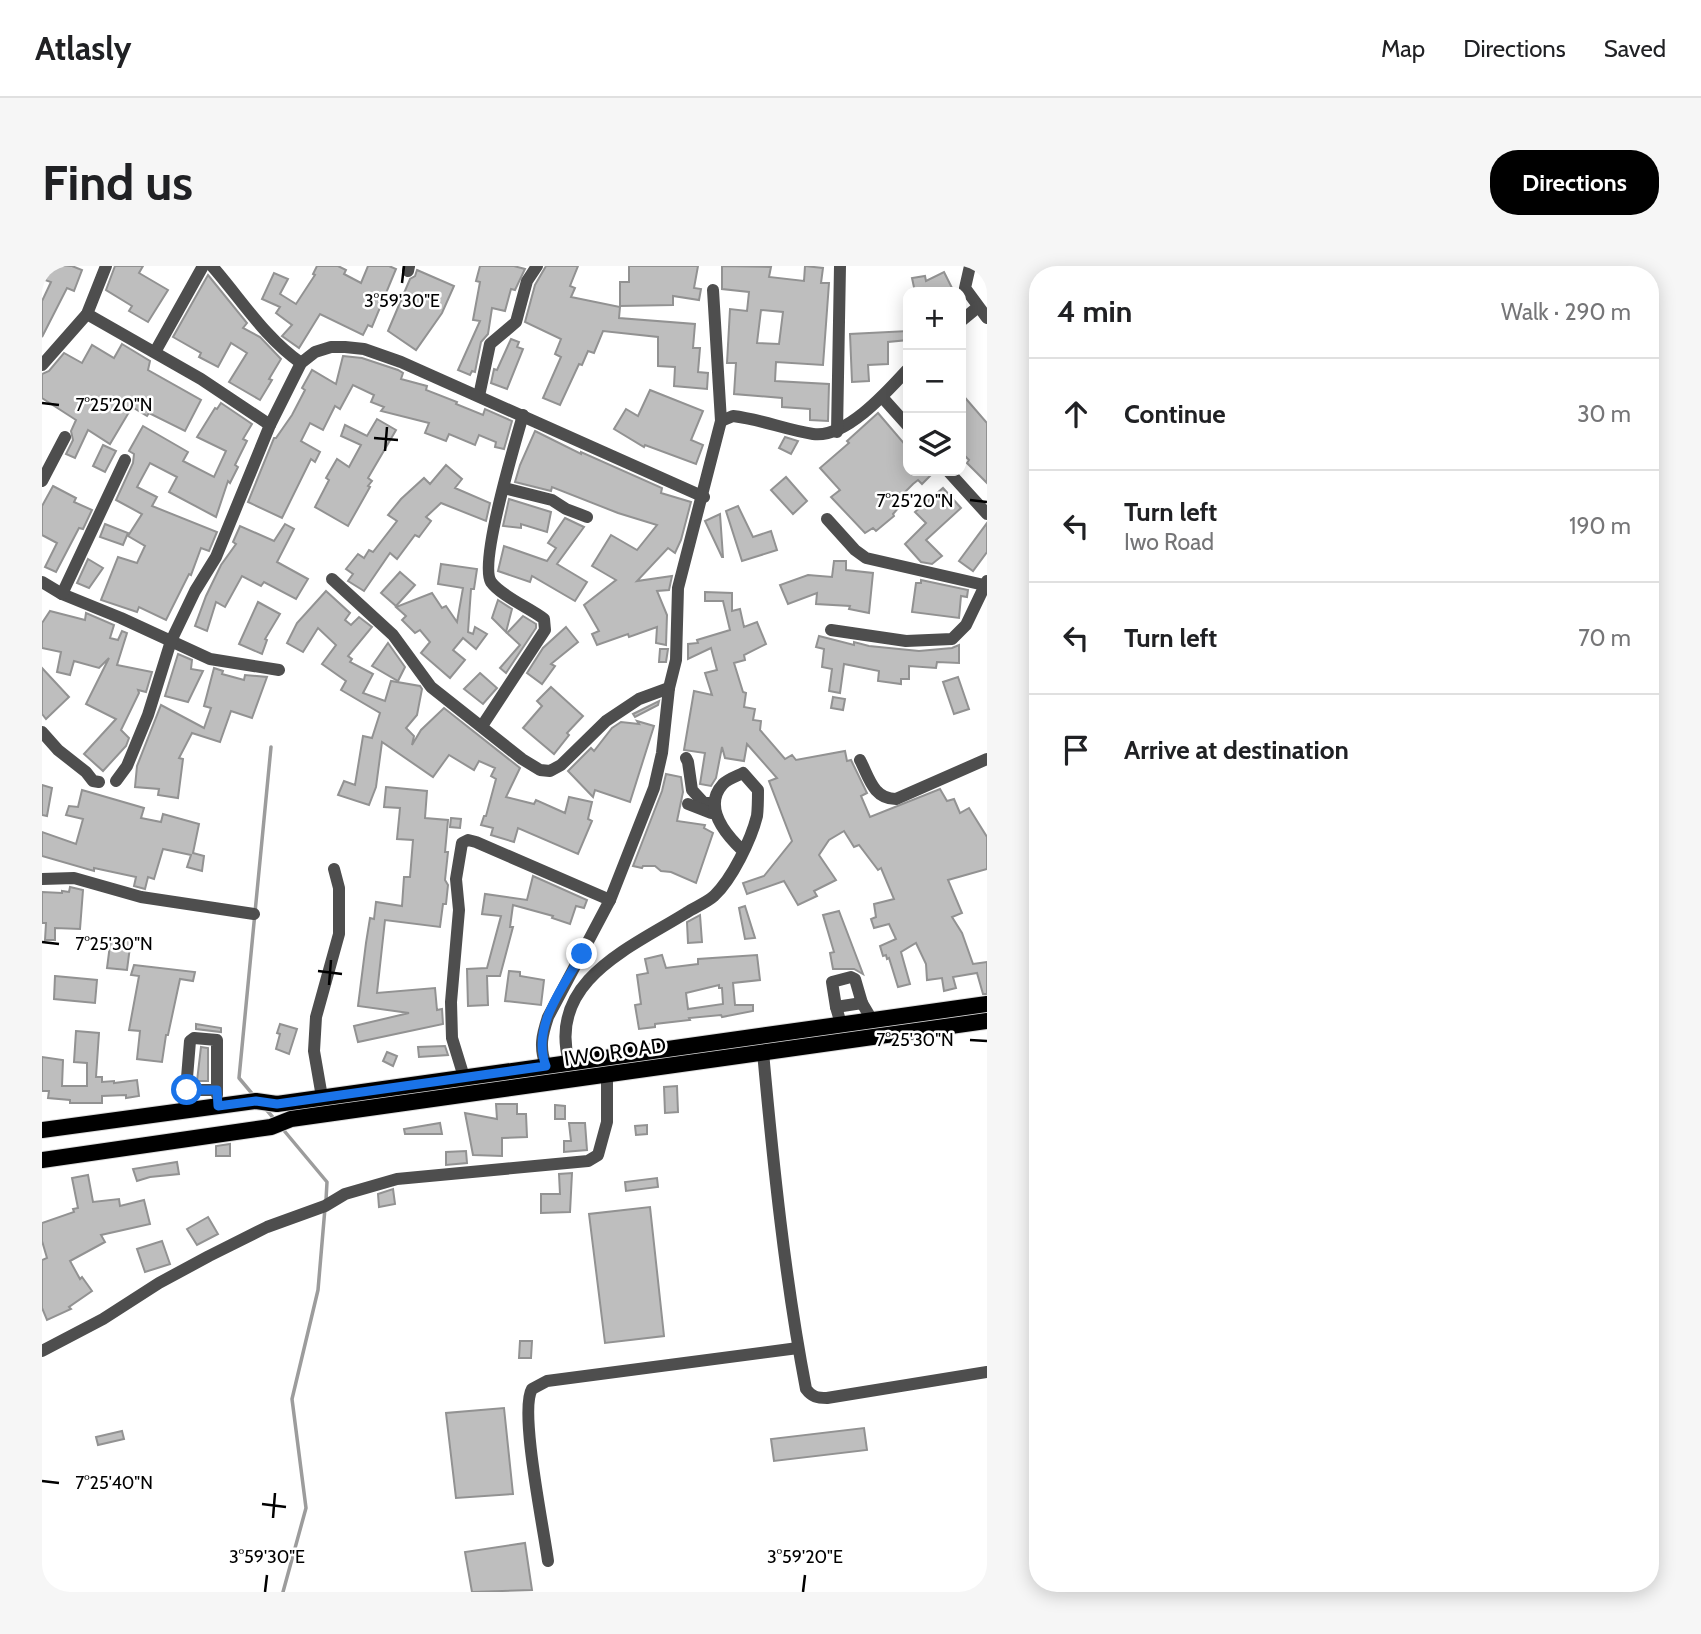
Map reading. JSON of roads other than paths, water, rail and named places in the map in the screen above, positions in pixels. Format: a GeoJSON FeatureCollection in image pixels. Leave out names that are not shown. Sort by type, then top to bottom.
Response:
{"type":"FeatureCollection","features":[{"type":"Feature","properties":{"kind":"main road","name":"IWO ROAD"},"geometry":{"type":"LineString","coordinates":[[42,1130],[184,1111],[218,1098],[277,1104],[987,1004]]}},
{"type":"Feature","properties":{"kind":"main road","name":"IWO ROAD"},"geometry":{"type":"LineString","coordinates":[[42,1160],[271,1127],[291,1119],[987,1021]]}},
{"type":"Feature","properties":{"kind":"main road"},"geometry":{"type":"LineString","coordinates":[[845,1024],[851,1040]]}},
{"type":"Feature","properties":{"kind":"street"},"geometry":{"type":"LineString","coordinates":[[42,365],[87,314],[106,266]]}},
{"type":"Feature","properties":{"kind":"street"},"geometry":{"type":"LineString","coordinates":[[155,352],[203,266]]}},
{"type":"Feature","properties":{"kind":"street"},"geometry":{"type":"LineString","coordinates":[[212,266],[269,337],[300,363]]}},
{"type":"Feature","properties":{"kind":"street"},"geometry":{"type":"LineString","coordinates":[[479,396],[490,344],[516,322],[527,281],[537,266]]}},
{"type":"Feature","properties":{"kind":"street"},"geometry":{"type":"LineString","coordinates":[[837,432],[839,266]]}},
{"type":"Feature","properties":{"kind":"street"},"geometry":{"type":"LineString","coordinates":[[970,266],[965,288],[987,318]]}},
{"type":"Feature","properties":{"kind":"street"},"geometry":{"type":"LineString","coordinates":[[546,1066],[541,1052],[542,1036],[548,1017],[610,900],[654,788],[662,753],[669,688],[676,660],[678,588],[704,496],[721,421],[713,290]]}},
{"type":"Feature","properties":{"kind":"street"},"geometry":{"type":"LineString","coordinates":[[966,317],[978,307]]}},
{"type":"Feature","properties":{"kind":"street"},"geometry":{"type":"LineString","coordinates":[[87,314],[155,352],[270,425]]}},
{"type":"Feature","properties":{"kind":"street"},"geometry":{"type":"LineString","coordinates":[[116,781],[127,766],[148,715],[171,641],[195,591],[216,557],[270,425],[300,363],[315,352],[331,347],[364,349],[401,362],[704,496]]}},
{"type":"Feature","properties":{"kind":"street"},"geometry":{"type":"LineString","coordinates":[[721,421],[733,416],[814,434],[837,432],[882,397],[903,374]]}},
{"type":"Feature","properties":{"kind":"street"},"geometry":{"type":"LineString","coordinates":[[882,397],[903,420]]}},
{"type":"Feature","properties":{"kind":"street"},"geometry":{"type":"LineString","coordinates":[[482,726],[538,645],[546,626],[544,619],[535,612],[496,588],[488,574],[488,561],[503,488],[523,415]]}},
{"type":"Feature","properties":{"kind":"street"},"geometry":{"type":"LineString","coordinates":[[42,481],[65,437]]}},
{"type":"Feature","properties":{"kind":"street"},"geometry":{"type":"LineString","coordinates":[[62,594],[125,460]]}},
{"type":"Feature","properties":{"kind":"street"},"geometry":{"type":"LineString","coordinates":[[953,476],[987,514]]}},
{"type":"Feature","properties":{"kind":"street"},"geometry":{"type":"LineString","coordinates":[[503,488],[552,500],[587,517]]}},
{"type":"Feature","properties":{"kind":"street"},"geometry":{"type":"LineString","coordinates":[[827,519],[855,550],[866,558],[986,583],[967,625],[952,639],[906,641],[831,630]]}},
{"type":"Feature","properties":{"kind":"street"},"geometry":{"type":"LineString","coordinates":[[332,579],[393,635],[430,687],[540,770],[551,771],[561,765],[579,744],[606,721],[639,699],[669,688]]}},
{"type":"Feature","properties":{"kind":"street"},"geometry":{"type":"LineString","coordinates":[[42,582],[62,594],[210,659],[279,670]]}},
{"type":"Feature","properties":{"kind":"street"},"geometry":{"type":"LineString","coordinates":[[42,732],[93,781],[99,782]]}},
{"type":"Feature","properties":{"kind":"street"},"geometry":{"type":"LineString","coordinates":[[685,758],[692,790],[714,809],[743,851]]}},
{"type":"Feature","properties":{"kind":"street"},"geometry":{"type":"LineString","coordinates":[[860,760],[877,794],[886,799],[896,799],[987,759]]}},
{"type":"Feature","properties":{"kind":"street"},"geometry":{"type":"LineString","coordinates":[[569,1062],[564,1044],[565,1019],[581,988],[603,965],[713,896],[730,876],[752,834],[757,813],[758,790],[743,773],[723,784],[714,809]]}},
{"type":"Feature","properties":{"kind":"street"},"geometry":{"type":"LineString","coordinates":[[688,804],[714,809]]}},
{"type":"Feature","properties":{"kind":"street"},"geometry":{"type":"LineString","coordinates":[[464,1077],[452,1038],[451,1002],[458,910],[456,879],[462,843],[468,840],[476,842],[610,900]]}},
{"type":"Feature","properties":{"kind":"street"},"geometry":{"type":"LineString","coordinates":[[323,1097],[314,1051],[316,1017],[339,933],[339,888],[334,869]]}},
{"type":"Feature","properties":{"kind":"street"},"geometry":{"type":"LineString","coordinates":[[42,879],[74,878],[141,897],[254,914]]}},
{"type":"Feature","properties":{"kind":"street"},"geometry":{"type":"LineString","coordinates":[[845,1024],[836,1007],[832,982],[851,977],[855,979],[862,1003],[872,1020]]}},
{"type":"Feature","properties":{"kind":"street"},"geometry":{"type":"LineString","coordinates":[[836,1007],[862,1003]]}},
{"type":"Feature","properties":{"kind":"street"},"geometry":{"type":"LineString","coordinates":[[184,1111],[190,1041],[194,1038],[214,1040],[218,1043],[218,1098],[187,1090]]}},
{"type":"Feature","properties":{"kind":"street"},"geometry":{"type":"LineString","coordinates":[[764,1052],[769,1125],[798,1348],[809,1394],[819,1398],[987,1373]]}},
{"type":"Feature","properties":{"kind":"street"},"geometry":{"type":"LineString","coordinates":[[42,1351],[103,1319],[159,1283],[209,1256],[267,1227],[325,1206],[345,1194],[397,1179],[588,1161],[598,1155],[607,1122],[607,1075]]}},
{"type":"Feature","properties":{"kind":"street"},"geometry":{"type":"LineString","coordinates":[[548,1561],[528,1423],[528,1399],[532,1389],[547,1381],[798,1348]]}},
{"type":"Feature","properties":{"kind":"waterway"},"geometry":{"type":"LineString","coordinates":[[255,1097],[239,1078],[271,747]]}},
{"type":"Feature","properties":{"kind":"waterway"},"geometry":{"type":"LineString","coordinates":[[265,1108],[276,1121]]}},
{"type":"Feature","properties":{"kind":"waterway"},"geometry":{"type":"LineString","coordinates":[[281,1127],[327,1182],[326,1200]]}},
{"type":"Feature","properties":{"kind":"waterway"},"geometry":{"type":"LineString","coordinates":[[283,1592],[306,1508],[292,1399],[318,1290],[325,1208]]}}]}
